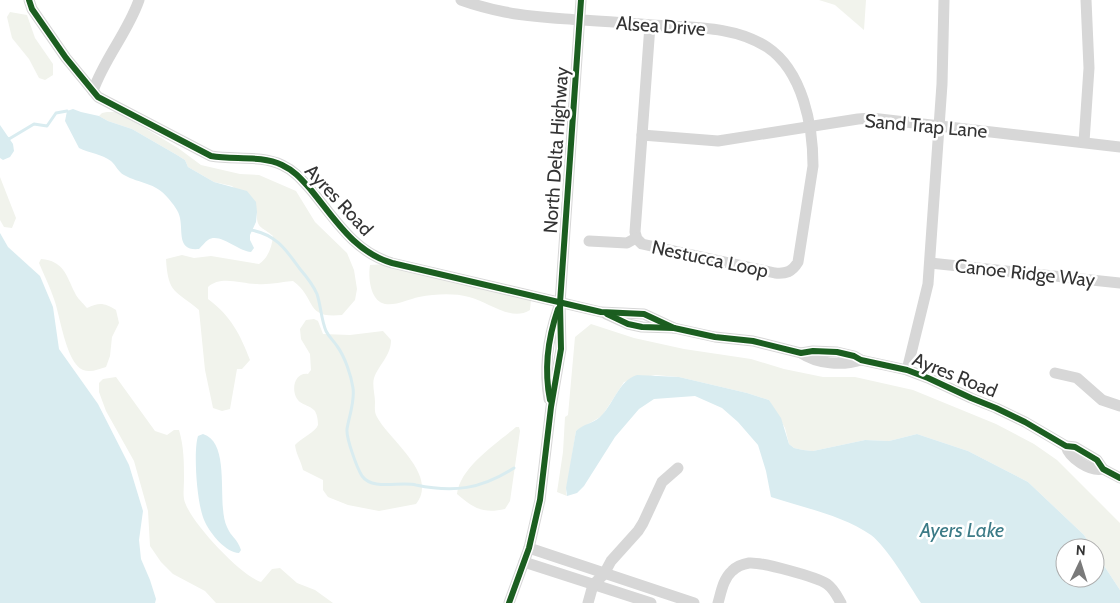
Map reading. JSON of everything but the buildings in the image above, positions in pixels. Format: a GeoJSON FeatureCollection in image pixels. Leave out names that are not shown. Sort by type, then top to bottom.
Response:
{"type":"FeatureCollection","features":[{"type":"Feature","properties":{"kind":"street","name":"Ayres Road"},"geometry":{"type":"LineString","coordinates":[[29,0],[32,9],[66,58],[98,97],[211,156],[267,160],[282,165],[296,173],[352,240],[375,257],[392,263],[601,312],[644,314],[674,328],[714,337],[753,341],[801,353],[813,351],[837,352],[854,356],[861,360],[907,370],[1025,422],[1066,446],[1070,455],[1092,469],[1103,469],[1120,478]]}},
{"type":"Feature","properties":{"kind":"street"},"geometry":{"type":"LineString","coordinates":[[93,91],[139,0]]}},
{"type":"Feature","properties":{"kind":"street","name":"Alsea Drive"},"geometry":{"type":"LineString","coordinates":[[461,0],[505,12],[536,17],[724,31],[748,37],[766,47],[782,60],[794,78],[803,100],[809,126]]}},
{"type":"Feature","properties":{"kind":"street","name":"North Delta Highway"},"geometry":{"type":"LineString","coordinates":[[509,603],[529,548],[540,500],[551,407],[561,349],[560,303],[581,0]]}},
{"type":"Feature","properties":{"kind":"street"},"geometry":{"type":"LineString","coordinates":[[907,370],[924,304],[930,263],[939,126],[944,0]]}},
{"type":"Feature","properties":{"kind":"street"},"geometry":{"type":"LineString","coordinates":[[1084,142],[1090,68],[1086,0]]}},
{"type":"Feature","properties":{"kind":"street","name":"Nestucca Loop"},"geometry":{"type":"LineString","coordinates":[[650,25],[635,232],[636,238],[642,244],[775,273],[783,274],[790,272],[798,262],[813,166],[809,126]]}},
{"type":"Feature","properties":{"kind":"street","name":"Sand Trap Lane"},"geometry":{"type":"LineString","coordinates":[[642,135],[718,141],[864,118],[1120,147]]}},
{"type":"Feature","properties":{"kind":"street"},"geometry":{"type":"LineString","coordinates":[[589,241],[627,243],[636,238]]}},
{"type":"Feature","properties":{"kind":"street","name":"Canoe Ridge Way"},"geometry":{"type":"LineString","coordinates":[[930,263],[1120,283]]}},
{"type":"Feature","properties":{"kind":"street"},"geometry":{"type":"LineString","coordinates":[[1055,373],[1077,378],[1102,400],[1120,406]]}},
{"type":"Feature","properties":{"kind":"street"},"geometry":{"type":"LineString","coordinates":[[588,603],[593,585],[604,574],[611,561],[638,531],[662,482],[678,468]]}},
{"type":"Feature","properties":{"kind":"street"},"geometry":{"type":"LineString","coordinates":[[529,548],[694,603]]}},
{"type":"Feature","properties":{"kind":"street"},"geometry":{"type":"LineString","coordinates":[[524,562],[651,603]]}},
{"type":"Feature","properties":{"kind":"street"},"geometry":{"type":"LineString","coordinates":[[718,603],[728,576],[736,568],[749,564],[765,565],[821,581],[830,587],[841,603]]}},
{"type":"Feature","properties":{"kind":"shaded area"},"geometry":{"type":"Polygon","coordinates":[[[819,0],[866,0],[864,30],[835,5],[819,0]]]}},
{"type":"Feature","properties":{"kind":"shaded area"},"geometry":{"type":"Polygon","coordinates":[[[10,12],[27,15],[35,38],[53,64],[53,75],[45,80],[39,78],[29,59],[12,38],[7,17],[10,12]]]}},
{"type":"Feature","properties":{"kind":"shaded area"},"geometry":{"type":"Polygon","coordinates":[[[107,112],[117,112],[178,148],[201,165],[240,174],[259,175],[296,191],[315,222],[347,253],[354,270],[357,289],[355,300],[342,315],[322,314],[316,310],[293,281],[251,284],[219,281],[208,287],[208,299],[223,312],[234,326],[250,360],[242,369],[237,369],[230,409],[222,411],[213,408],[205,370],[199,310],[179,295],[171,286],[166,259],[182,255],[194,258],[211,256],[259,264],[269,252],[273,236],[260,227],[257,212],[232,186],[214,182],[188,167],[185,160],[132,129],[99,116],[107,112]]]}},
{"type":"Feature","properties":{"kind":"shaded area"},"geometry":{"type":"Polygon","coordinates":[[[0,177],[16,218],[12,228],[4,227],[0,220],[0,177]]]}},
{"type":"Feature","properties":{"kind":"shaded area"},"geometry":{"type":"Polygon","coordinates":[[[41,259],[55,263],[63,270],[76,295],[87,308],[102,304],[116,310],[119,323],[112,337],[110,356],[106,367],[86,371],[77,366],[72,358],[64,338],[54,299],[39,263],[41,259]]]}},
{"type":"Feature","properties":{"kind":"shaded area"},"geometry":{"type":"Polygon","coordinates":[[[386,264],[531,299],[530,310],[515,314],[500,310],[477,299],[451,294],[425,296],[398,303],[385,304],[380,302],[373,294],[369,270],[370,265],[386,264]]]}},
{"type":"Feature","properties":{"kind":"shaded area"},"geometry":{"type":"Polygon","coordinates":[[[314,319],[318,321],[323,334],[350,335],[383,331],[391,340],[389,351],[374,378],[375,411],[383,426],[417,470],[421,482],[421,493],[416,504],[379,511],[348,505],[328,497],[323,490],[323,480],[303,470],[295,445],[317,428],[318,421],[315,411],[300,402],[294,389],[299,376],[308,374],[311,370],[310,354],[301,339],[300,329],[306,320],[314,319]]]}},
{"type":"Feature","properties":{"kind":"shaded area"},"geometry":{"type":"Polygon","coordinates":[[[591,324],[634,338],[684,349],[751,359],[784,369],[823,377],[855,377],[913,390],[996,424],[1034,444],[1057,460],[1120,523],[1120,590],[1105,567],[1105,538],[1086,538],[1028,482],[968,451],[917,434],[889,441],[865,440],[813,451],[794,448],[789,444],[785,428],[769,400],[679,377],[655,375],[624,382],[602,416],[576,431],[567,496],[557,492],[563,452],[565,417],[568,415],[575,337],[591,324]]]}},
{"type":"Feature","properties":{"kind":"shaded area"},"geometry":{"type":"Polygon","coordinates":[[[116,377],[155,431],[167,435],[174,430],[179,430],[183,455],[184,499],[195,520],[229,559],[252,578],[261,582],[272,569],[280,568],[297,583],[315,590],[333,603],[216,603],[205,591],[173,574],[161,562],[150,546],[148,511],[134,461],[106,411],[99,392],[99,383],[103,379],[116,377]]]}},
{"type":"Feature","properties":{"kind":"shaded area"},"geometry":{"type":"Polygon","coordinates":[[[516,427],[519,427],[520,431],[510,501],[505,509],[490,511],[479,509],[457,494],[460,484],[472,465],[516,427]]]}},
{"type":"Feature","properties":{"kind":"water"},"geometry":{"type":"Polygon","coordinates":[[[73,109],[99,116],[132,129],[185,160],[188,167],[214,182],[247,191],[256,202],[257,212],[256,222],[250,235],[254,248],[251,252],[218,238],[208,240],[199,249],[187,247],[182,240],[178,213],[174,205],[163,193],[153,186],[124,175],[113,163],[100,155],[79,148],[65,121],[67,111],[73,109]]]}},
{"type":"Feature","properties":{"kind":"water"},"geometry":{"type":"Polygon","coordinates":[[[0,125],[13,144],[14,151],[10,157],[3,160],[0,158],[0,125]]]}},
{"type":"Feature","properties":{"kind":"water"},"geometry":{"type":"Polygon","coordinates":[[[0,233],[8,247],[40,276],[53,307],[59,349],[98,404],[129,465],[143,511],[139,540],[141,559],[150,580],[156,599],[155,603],[0,603],[0,233]]]}},
{"type":"Feature","properties":{"kind":"water","name":"Ayers Lake"},"geometry":{"type":"Polygon","coordinates":[[[637,375],[679,377],[769,400],[781,418],[789,444],[794,448],[803,450],[813,451],[865,440],[889,441],[917,434],[968,451],[1028,482],[1084,535],[1086,538],[1055,538],[1055,588],[1105,588],[1105,567],[1120,590],[1120,603],[921,603],[891,557],[871,535],[835,517],[771,497],[758,445],[738,422],[722,408],[695,396],[654,399],[639,409],[615,437],[584,486],[577,493],[567,496],[566,488],[576,431],[600,417],[621,387],[637,375]]]}},
{"type":"Feature","properties":{"kind":"water"},"geometry":{"type":"Polygon","coordinates":[[[203,434],[212,440],[217,449],[222,476],[224,517],[227,527],[241,550],[239,553],[229,550],[219,542],[207,526],[202,515],[198,492],[196,454],[198,436],[203,434]]]}},
{"type":"Feature","properties":{"kind":"waterway"},"geometry":{"type":"LineString","coordinates":[[0,134],[9,139],[34,124],[47,126],[56,113],[67,111]]}},
{"type":"Feature","properties":{"kind":"waterway"},"geometry":{"type":"LineString","coordinates":[[251,230],[260,232],[280,244],[314,287],[326,331],[343,355],[351,378],[353,398],[347,433],[357,467],[367,481],[380,484],[410,484],[455,489],[479,485],[514,468]]}},
{"type":"Feature","properties":{"kind":"cycle path"},"geometry":{"type":"LineString","coordinates":[[29,0],[32,9],[66,58],[98,97],[211,156],[265,160],[287,167],[311,190],[337,223],[356,243],[379,258],[392,263],[601,312],[644,314],[674,328]]}},
{"type":"Feature","properties":{"kind":"cycle path"},"geometry":{"type":"LineString","coordinates":[[509,603],[529,548],[540,500],[551,407],[561,349],[560,303],[581,0]]}},
{"type":"Feature","properties":{"kind":"cycle path"},"geometry":{"type":"LineString","coordinates":[[550,400],[547,377],[548,354],[558,309]]}},
{"type":"Feature","properties":{"kind":"cycle path"},"geometry":{"type":"LineString","coordinates":[[607,314],[628,324],[642,327],[674,328],[715,337],[753,341],[801,353],[813,351],[837,352],[854,356],[861,360],[907,370],[996,408],[1025,422],[1066,446],[1075,447],[1097,460],[1103,469],[1120,478]]}}]}
